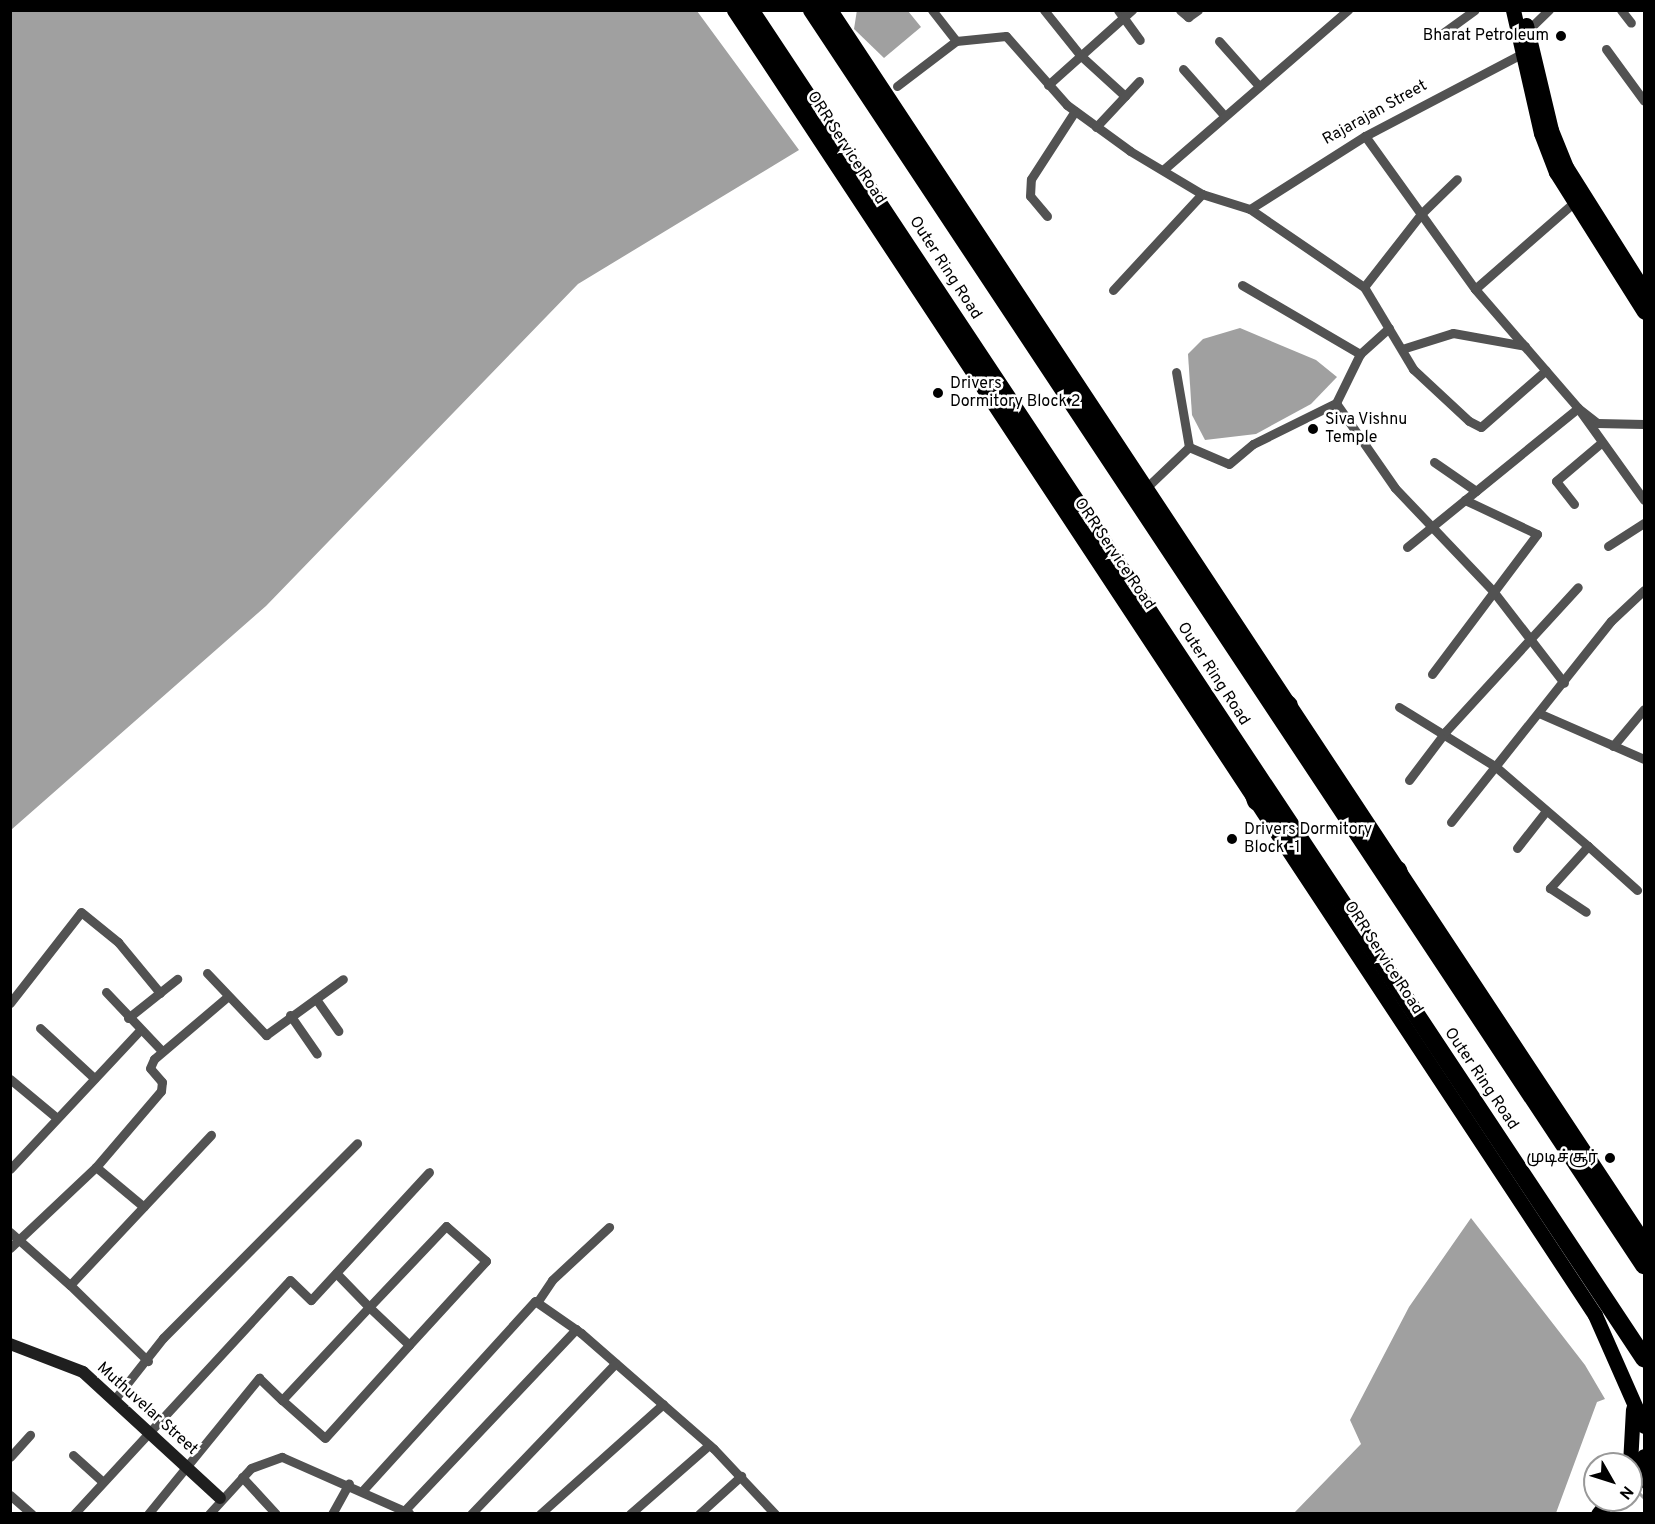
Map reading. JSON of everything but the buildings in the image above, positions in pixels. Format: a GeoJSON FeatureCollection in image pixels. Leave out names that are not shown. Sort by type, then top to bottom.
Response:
{"type":"FeatureCollection","features":[{"type":"Feature","properties":{"kind":"highway","name":"Outer Ring Road"},"geometry":{"type":"LineString","coordinates":[[750,10],[1644,1358]]}},
{"type":"Feature","properties":{"kind":"highway","name":"Outer Ring Road"},"geometry":{"type":"LineString","coordinates":[[812,10],[1644,1265]]}},
{"type":"Feature","properties":{"kind":"highway"},"geometry":{"type":"LineString","coordinates":[[1250,672],[1289,705]]}},
{"type":"Feature","properties":{"kind":"highway"},"geometry":{"type":"LineString","coordinates":[[1236,745],[1256,801]]}},
{"type":"Feature","properties":{"kind":"highway"},"geometry":{"type":"LineString","coordinates":[[1398,870],[1412,917]]}},
{"type":"Feature","properties":{"kind":"highway"},"geometry":{"type":"LineString","coordinates":[[1362,958],[1403,996]]}},
{"type":"Feature","properties":{"kind":"main road","name":"ORR Service Road"},"geometry":{"type":"LineString","coordinates":[[734,10],[1362,958],[1595,1315],[1644,1426]]}},
{"type":"Feature","properties":{"kind":"main road"},"geometry":{"type":"LineString","coordinates":[[830,10],[1644,1242]]}},
{"type":"Feature","properties":{"kind":"main road"},"geometry":{"type":"LineString","coordinates":[[1513,10],[1523,32]]}},
{"type":"Feature","properties":{"kind":"main road"},"geometry":{"type":"LineString","coordinates":[[1523,10],[1523,32],[1541,133],[1572,204],[1644,312]]}},
{"type":"Feature","properties":{"kind":"main road"},"geometry":{"type":"LineString","coordinates":[[1526,52],[1566,167],[1643,286]]}},
{"type":"Feature","properties":{"kind":"main road"},"geometry":{"type":"LineString","coordinates":[[1631,1400],[1644,1413]]}},
{"type":"Feature","properties":{"kind":"main road"},"geometry":{"type":"LineString","coordinates":[[1630,1452],[1631,1400]]}},
{"type":"Feature","properties":{"kind":"street"},"geometry":{"type":"LineString","coordinates":[[932,10],[956,41]]}},
{"type":"Feature","properties":{"kind":"street"},"geometry":{"type":"LineString","coordinates":[[1044,10],[1080,55],[1125,96]]}},
{"type":"Feature","properties":{"kind":"street"},"geometry":{"type":"LineString","coordinates":[[1048,86],[1121,14],[1132,10]]}},
{"type":"Feature","properties":{"kind":"street"},"geometry":{"type":"LineString","coordinates":[[1180,10],[1194,14]]}},
{"type":"Feature","properties":{"kind":"street"},"geometry":{"type":"LineString","coordinates":[[1443,33],[1475,10]]}},
{"type":"Feature","properties":{"kind":"street"},"geometry":{"type":"LineString","coordinates":[[1523,32],[1548,10]]}},
{"type":"Feature","properties":{"kind":"street"},"geometry":{"type":"LineString","coordinates":[[1621,10],[1631,22]]}},
{"type":"Feature","properties":{"kind":"street"},"geometry":{"type":"LineString","coordinates":[[1163,170],[1223,114],[1344,12]]}},
{"type":"Feature","properties":{"kind":"street"},"geometry":{"type":"LineString","coordinates":[[1121,14],[1140,40]]}},
{"type":"Feature","properties":{"kind":"street"},"geometry":{"type":"LineString","coordinates":[[897,86],[956,41],[1006,36],[1048,86],[1096,127],[1202,194],[1250,209],[1364,287],[1413,369],[1481,427],[1546,370]]}},
{"type":"Feature","properties":{"kind":"street"},"geometry":{"type":"LineString","coordinates":[[1219,41],[1258,85]]}},
{"type":"Feature","properties":{"kind":"street"},"geometry":{"type":"LineString","coordinates":[[1606,49],[1644,100]]}},
{"type":"Feature","properties":{"kind":"street","name":"Rajarajan Street"},"geometry":{"type":"LineString","coordinates":[[1250,209],[1288,180],[1365,136],[1526,52]]}},
{"type":"Feature","properties":{"kind":"street"},"geometry":{"type":"LineString","coordinates":[[1183,69],[1223,114]]}},
{"type":"Feature","properties":{"kind":"street"},"geometry":{"type":"LineString","coordinates":[[1096,127],[1139,81]]}},
{"type":"Feature","properties":{"kind":"street"},"geometry":{"type":"LineString","coordinates":[[1047,216],[1030,196],[1031,179],[1075,111]]}},
{"type":"Feature","properties":{"kind":"street"},"geometry":{"type":"LineString","coordinates":[[1365,136],[1475,289],[1578,408],[1644,500]]}},
{"type":"Feature","properties":{"kind":"street"},"geometry":{"type":"LineString","coordinates":[[1364,287],[1421,214],[1457,179]]}},
{"type":"Feature","properties":{"kind":"street"},"geometry":{"type":"LineString","coordinates":[[1113,290],[1202,194]]}},
{"type":"Feature","properties":{"kind":"street"},"geometry":{"type":"LineString","coordinates":[[1475,289],[1572,204]]}},
{"type":"Feature","properties":{"kind":"street"},"geometry":{"type":"LineString","coordinates":[[1242,285],[1360,354]]}},
{"type":"Feature","properties":{"kind":"street"},"geometry":{"type":"LineString","coordinates":[[1189,447],[1229,464],[1254,444],[1336,403],[1360,354],[1389,328]]}},
{"type":"Feature","properties":{"kind":"street"},"geometry":{"type":"LineString","coordinates":[[1402,349],[1454,333],[1526,346]]}},
{"type":"Feature","properties":{"kind":"street"},"geometry":{"type":"LineString","coordinates":[[1176,372],[1189,447]]}},
{"type":"Feature","properties":{"kind":"street"},"geometry":{"type":"LineString","coordinates":[[1336,403],[1395,488],[1493,591],[1564,682]]}},
{"type":"Feature","properties":{"kind":"street"},"geometry":{"type":"LineString","coordinates":[[1578,408],[1597,423],[1644,424]]}},
{"type":"Feature","properties":{"kind":"street"},"geometry":{"type":"LineString","coordinates":[[1407,547],[1578,408]]}},
{"type":"Feature","properties":{"kind":"street"},"geometry":{"type":"LineString","coordinates":[[1574,504],[1556,482],[1601,443]]}},
{"type":"Feature","properties":{"kind":"street"},"geometry":{"type":"LineString","coordinates":[[1146,488],[1189,447]]}},
{"type":"Feature","properties":{"kind":"street"},"geometry":{"type":"LineString","coordinates":[[1434,462],[1476,491]]}},
{"type":"Feature","properties":{"kind":"street"},"geometry":{"type":"LineString","coordinates":[[1431,674],[1537,534],[1465,500]]}},
{"type":"Feature","properties":{"kind":"street"},"geometry":{"type":"LineString","coordinates":[[1608,546],[1644,523]]}},
{"type":"Feature","properties":{"kind":"street"},"geometry":{"type":"LineString","coordinates":[[1409,780],[1446,731],[1529,637],[1578,587]]}},
{"type":"Feature","properties":{"kind":"street"},"geometry":{"type":"LineString","coordinates":[[1451,822],[1541,714],[1611,621],[1644,590]]}},
{"type":"Feature","properties":{"kind":"street"},"geometry":{"type":"LineString","coordinates":[[1399,707],[1446,731],[1496,767],[1637,890]]}},
{"type":"Feature","properties":{"kind":"street"},"geometry":{"type":"LineString","coordinates":[[1613,746],[1644,710]]}},
{"type":"Feature","properties":{"kind":"street"},"geometry":{"type":"LineString","coordinates":[[1541,714],[1644,759]]}},
{"type":"Feature","properties":{"kind":"street"},"geometry":{"type":"LineString","coordinates":[[1517,848],[1546,811]]}},
{"type":"Feature","properties":{"kind":"street"},"geometry":{"type":"LineString","coordinates":[[1586,912],[1550,888],[1588,846]]}},
{"type":"Feature","properties":{"kind":"street"},"geometry":{"type":"LineString","coordinates":[[10,1003],[81,912],[118,942],[160,993]]}},
{"type":"Feature","properties":{"kind":"street"},"geometry":{"type":"LineString","coordinates":[[207,974],[262,1035],[343,979]]}},
{"type":"Feature","properties":{"kind":"street"},"geometry":{"type":"LineString","coordinates":[[128,1018],[177,979]]}},
{"type":"Feature","properties":{"kind":"street"},"geometry":{"type":"LineString","coordinates":[[106,992],[139,1031],[162,1051]]}},
{"type":"Feature","properties":{"kind":"street"},"geometry":{"type":"LineString","coordinates":[[10,1248],[96,1167],[161,1091],[162,1082],[150,1065],[162,1051],[227,997]]}},
{"type":"Feature","properties":{"kind":"street"},"geometry":{"type":"LineString","coordinates":[[316,999],[338,1031]]}},
{"type":"Feature","properties":{"kind":"street"},"geometry":{"type":"LineString","coordinates":[[290,1015],[317,1054]]}},
{"type":"Feature","properties":{"kind":"street"},"geometry":{"type":"LineString","coordinates":[[40,1028],[94,1078]]}},
{"type":"Feature","properties":{"kind":"street"},"geometry":{"type":"LineString","coordinates":[[12,1165],[139,1031]]}},
{"type":"Feature","properties":{"kind":"street"},"geometry":{"type":"LineString","coordinates":[[10,1079],[57,1118]]}},
{"type":"Feature","properties":{"kind":"street"},"geometry":{"type":"LineString","coordinates":[[70,1285],[211,1135]]}},
{"type":"Feature","properties":{"kind":"street"},"geometry":{"type":"LineString","coordinates":[[114,1400],[148,1360],[163,1338],[357,1143]]}},
{"type":"Feature","properties":{"kind":"street"},"geometry":{"type":"LineString","coordinates":[[96,1167],[144,1207]]}},
{"type":"Feature","properties":{"kind":"street"},"geometry":{"type":"LineString","coordinates":[[74,1514],[146,1430],[290,1280],[311,1300],[429,1172]]}},
{"type":"Feature","properties":{"kind":"street"},"geometry":{"type":"LineString","coordinates":[[148,1514],[259,1378],[282,1400],[325,1438],[486,1261],[446,1226],[282,1400]]}},
{"type":"Feature","properties":{"kind":"street"},"geometry":{"type":"LineString","coordinates":[[364,1489],[538,1302],[552,1280],[609,1227]]}},
{"type":"Feature","properties":{"kind":"street"},"geometry":{"type":"LineString","coordinates":[[10,1232],[70,1285],[148,1360]]}},
{"type":"Feature","properties":{"kind":"street"},"geometry":{"type":"LineString","coordinates":[[336,1273],[409,1345]]}},
{"type":"Feature","properties":{"kind":"street"},"geometry":{"type":"LineString","coordinates":[[538,1302],[576,1329],[709,1445],[775,1514]]}},
{"type":"Feature","properties":{"kind":"street"},"geometry":{"type":"LineString","coordinates":[[209,1514],[220,1498],[242,1477],[282,1457],[364,1489],[408,1512],[576,1329]]}},
{"type":"Feature","properties":{"kind":"street","name":"Muthuvelar Street"},"geometry":{"type":"LineString","coordinates":[[10,1344],[83,1372],[220,1498]]}},
{"type":"Feature","properties":{"kind":"street"},"geometry":{"type":"LineString","coordinates":[[471,1514],[616,1363]]}},
{"type":"Feature","properties":{"kind":"street"},"geometry":{"type":"LineString","coordinates":[[540,1514],[663,1404]]}},
{"type":"Feature","properties":{"kind":"street"},"geometry":{"type":"LineString","coordinates":[[10,1457],[30,1435]]}},
{"type":"Feature","properties":{"kind":"street"},"geometry":{"type":"LineString","coordinates":[[630,1514],[709,1445]]}},
{"type":"Feature","properties":{"kind":"street"},"geometry":{"type":"LineString","coordinates":[[73,1455],[102,1481]]}},
{"type":"Feature","properties":{"kind":"street"},"geometry":{"type":"LineString","coordinates":[[699,1514],[741,1476]]}},
{"type":"Feature","properties":{"kind":"street"},"geometry":{"type":"LineString","coordinates":[[242,1477],[276,1514]]}},
{"type":"Feature","properties":{"kind":"street"},"geometry":{"type":"LineString","coordinates":[[332,1514],[350,1483]]}},
{"type":"Feature","properties":{"kind":"street"},"geometry":{"type":"LineString","coordinates":[[10,1495],[21,1510],[33,1514]]}},
{"type":"Feature","properties":{"kind":"shaded area"},"geometry":{"type":"Polygon","coordinates":[[[11,10],[697,11],[799,150],[578,284],[266,606],[11,830],[11,10]]]}},
{"type":"Feature","properties":{"kind":"shaded area"},"geometry":{"type":"Polygon","coordinates":[[[857,10],[908,11],[921,27],[884,58],[854,29],[857,10]]]}},
{"type":"Feature","properties":{"kind":"shaded area"},"geometry":{"type":"Polygon","coordinates":[[[1240,328],[1316,360],[1337,377],[1311,404],[1256,434],[1205,440],[1192,415],[1188,354],[1203,339],[1240,328]]]}},
{"type":"Feature","properties":{"kind":"shaded area"},"geometry":{"type":"Polygon","coordinates":[[[1471,1218],[1585,1365],[1605,1399],[1597,1402],[1556,1513],[1294,1513],[1361,1444],[1350,1420],[1409,1307],[1471,1218]]]}},
{"type":"Feature","properties":{"kind":"place","name":"Bharat Petroleum"},"geometry":{"type":"Point","coordinates":[1561,36]}},
{"type":"Feature","properties":{"kind":"place","name":"Drivers Dormitory Block 2"},"geometry":{"type":"Point","coordinates":[938,393]}},
{"type":"Feature","properties":{"kind":"place","name":"Siva Vishnu Temple"},"geometry":{"type":"Point","coordinates":[1313,429]}},
{"type":"Feature","properties":{"kind":"place","name":"Drivers Dormitory Block -1"},"geometry":{"type":"Point","coordinates":[1232,839]}},
{"type":"Feature","properties":{"kind":"place","name":"முடிச்சூர்"},"geometry":{"type":"Point","coordinates":[1610,1158]}}]}
